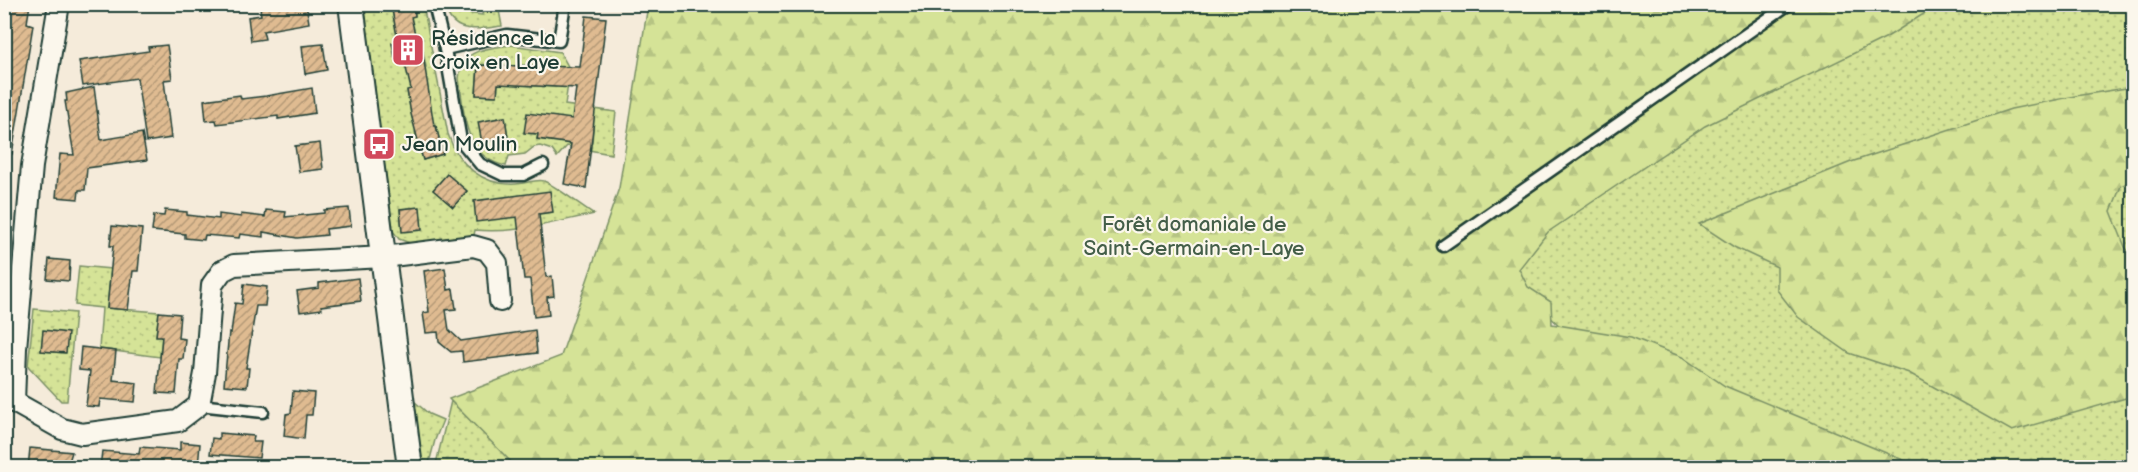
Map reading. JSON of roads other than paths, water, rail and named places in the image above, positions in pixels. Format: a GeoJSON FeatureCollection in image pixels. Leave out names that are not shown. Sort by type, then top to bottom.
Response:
{"type":"FeatureCollection","features":[{"type":"Feature","properties":{"kind":"street"},"geometry":{"type":"LineString","coordinates":[[59,4],[32,166],[9,406],[62,429],[82,434],[178,421],[199,405],[205,373],[212,285],[222,272],[234,265],[384,257],[473,246],[487,250],[497,263],[500,301]]}},
{"type":"Feature","properties":{"kind":"street"},"geometry":{"type":"LineString","coordinates":[[351,4],[410,468]]}},
{"type":"Feature","properties":{"kind":"lane"},"geometry":{"type":"LineString","coordinates":[[434,4],[446,49],[461,141],[480,164],[503,175],[523,175],[543,165]]}},
{"type":"Feature","properties":{"kind":"lane"},"geometry":{"type":"LineString","coordinates":[[446,49],[507,35],[559,41],[565,4]]}},
{"type":"Feature","properties":{"kind":"lane"},"geometry":{"type":"LineString","coordinates":[[1443,246],[1789,4]]}},
{"type":"Feature","properties":{"kind":"lane"},"geometry":{"type":"LineString","coordinates":[[199,405],[263,412]]}},
{"type":"Feature","properties":{"kind":"place","name":"Résidence la Croix en Laye"},"geometry":{"type":"Point","coordinates":[408,50]}},
{"type":"Feature","properties":{"kind":"place","name":"Jean Moulin"},"geometry":{"type":"Point","coordinates":[379,144]}},
{"type":"Feature","properties":{"kind":"park label","name":"Forêt domaniale de Saint-Germain-en-Laye"},"geometry":{"type":"Point","coordinates":[1194,236]}}]}
